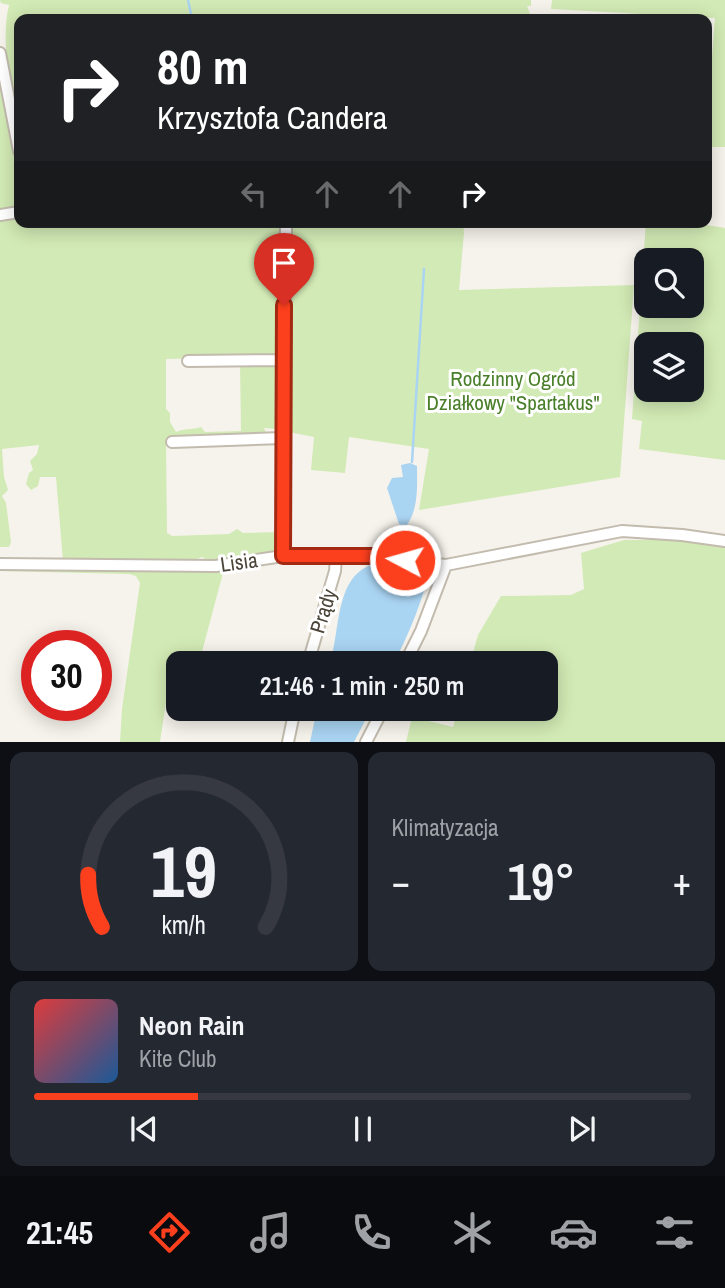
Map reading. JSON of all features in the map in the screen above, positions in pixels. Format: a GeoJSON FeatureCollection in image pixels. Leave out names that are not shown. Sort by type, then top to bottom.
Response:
{"type":"FeatureCollection","features":[{"type":"Feature","properties":{"kind":"street"},"geometry":{"type":"LineString","coordinates":[[0,53],[14,125]]}},
{"type":"Feature","properties":{"kind":"street"},"geometry":{"type":"LineString","coordinates":[[283,556],[286,228]]}},
{"type":"Feature","properties":{"kind":"street"},"geometry":{"type":"LineString","coordinates":[[188,361],[284,360]]}},
{"type":"Feature","properties":{"kind":"street"},"geometry":{"type":"LineString","coordinates":[[172,442],[284,438]]}},
{"type":"Feature","properties":{"kind":"street","name":"Lisia"},"geometry":{"type":"LineString","coordinates":[[0,564],[216,566],[283,556],[377,556],[446,565],[622,531],[725,541]]}},
{"type":"Feature","properties":{"kind":"street","name":"Prądy"},"geometry":{"type":"LineString","coordinates":[[312,651],[335,571],[336,558]]}},
{"type":"Feature","properties":{"kind":"street"},"geometry":{"type":"LineString","coordinates":[[411,651],[446,565]]}},
{"type":"Feature","properties":{"kind":"street"},"geometry":{"type":"LineString","coordinates":[[288,742],[292,721]]}},
{"type":"Feature","properties":{"kind":"street"},"geometry":{"type":"LineString","coordinates":[[366,742],[377,721]]}},
{"type":"Feature","properties":{"kind":"green space"},"geometry":{"type":"Polygon","coordinates":[[[0,0],[531,0],[531,6],[527,6],[530,14],[14,14],[14,110],[6,52],[9,5],[1,3],[0,0]]]}},
{"type":"Feature","properties":{"kind":"green space"},"geometry":{"type":"Polygon","coordinates":[[[552,0],[725,0],[725,147],[712,147],[715,18],[712,18],[712,14],[642,14],[551,9],[552,0]]]}},
{"type":"Feature","properties":{"kind":"green space"},"geometry":{"type":"Polygon","coordinates":[[[0,67],[14,138],[14,211],[0,212],[0,67]]]}},
{"type":"Feature","properties":{"kind":"green space"},"geometry":{"type":"Polygon","coordinates":[[[14,217],[14,228],[282,228],[281,356],[166,359],[166,409],[176,432],[201,427],[205,432],[241,431],[240,362],[276,364],[280,370],[280,420],[276,429],[264,428],[266,433],[242,436],[172,439],[166,442],[167,533],[172,536],[229,534],[237,529],[243,533],[279,532],[279,547],[275,554],[227,562],[202,557],[188,563],[63,561],[56,477],[40,477],[38,486],[31,490],[26,484],[29,473],[33,470],[30,461],[37,454],[39,445],[2,449],[8,490],[2,496],[6,503],[11,542],[9,547],[0,547],[0,219],[14,217]]]}},
{"type":"Feature","properties":{"kind":"green space","name":"Rodzinny Ogród Działkowy \"Spartakus\""},"geometry":{"type":"Polygon","coordinates":[[[712,226],[725,228],[725,460],[639,449],[642,421],[632,419],[634,391],[634,402],[704,402],[704,332],[638,332],[639,318],[704,318],[704,248],[644,248],[646,228],[712,228],[712,226]]]}},
{"type":"Feature","properties":{"kind":"green space","name":"Rodzinny Ogród Działkowy \"Spartakus\""},"geometry":{"type":"Polygon","coordinates":[[[291,228],[464,228],[459,290],[634,285],[620,477],[419,510],[429,449],[349,437],[345,473],[311,470],[314,437],[289,432],[291,228]]]}},
{"type":"Feature","properties":{"kind":"green space"},"geometry":{"type":"Polygon","coordinates":[[[624,540],[689,540],[725,547],[725,742],[406,742],[411,721],[428,721],[453,727],[455,721],[558,721],[558,651],[473,651],[478,635],[501,596],[571,595],[584,589],[581,553],[624,540]]]}},
{"type":"Feature","properties":{"kind":"green space"},"geometry":{"type":"Polygon","coordinates":[[[0,568],[213,570],[216,573],[224,569],[202,651],[166,651],[166,702],[160,742],[120,742],[122,709],[140,583],[136,576],[0,571],[0,568]]]}},
{"type":"Feature","properties":{"kind":"water"},"geometry":{"type":"Polygon","coordinates":[[[410,463],[417,466],[417,489],[413,513],[406,526],[399,524],[387,488],[392,478],[403,477],[401,465],[410,463]]]}},
{"type":"Feature","properties":{"kind":"water"},"geometry":{"type":"Polygon","coordinates":[[[380,563],[399,567],[418,575],[426,584],[400,651],[333,651],[347,589],[354,577],[365,568],[380,563]]]}},
{"type":"Feature","properties":{"kind":"water"},"geometry":{"type":"Polygon","coordinates":[[[314,721],[365,721],[354,742],[310,742],[314,721]]]}},
{"type":"Feature","properties":{"kind":"waterway"},"geometry":{"type":"LineString","coordinates":[[188,0],[191,14]]}},
{"type":"Feature","properties":{"kind":"waterway"},"geometry":{"type":"LineString","coordinates":[[412,462],[424,269]]}},
{"type":"Feature","properties":{"kind":"waterway"},"geometry":{"type":"LineString","coordinates":[[399,532],[402,525]]}},
{"type":"Feature","properties":{"kind":"waterway"},"geometry":{"type":"LineString","coordinates":[[393,553],[394,548]]}},
{"type":"Feature","properties":{"kind":"route"},"geometry":{"type":"LineString","coordinates":[[284,305],[283,556],[377,556],[405,560]]}}]}
